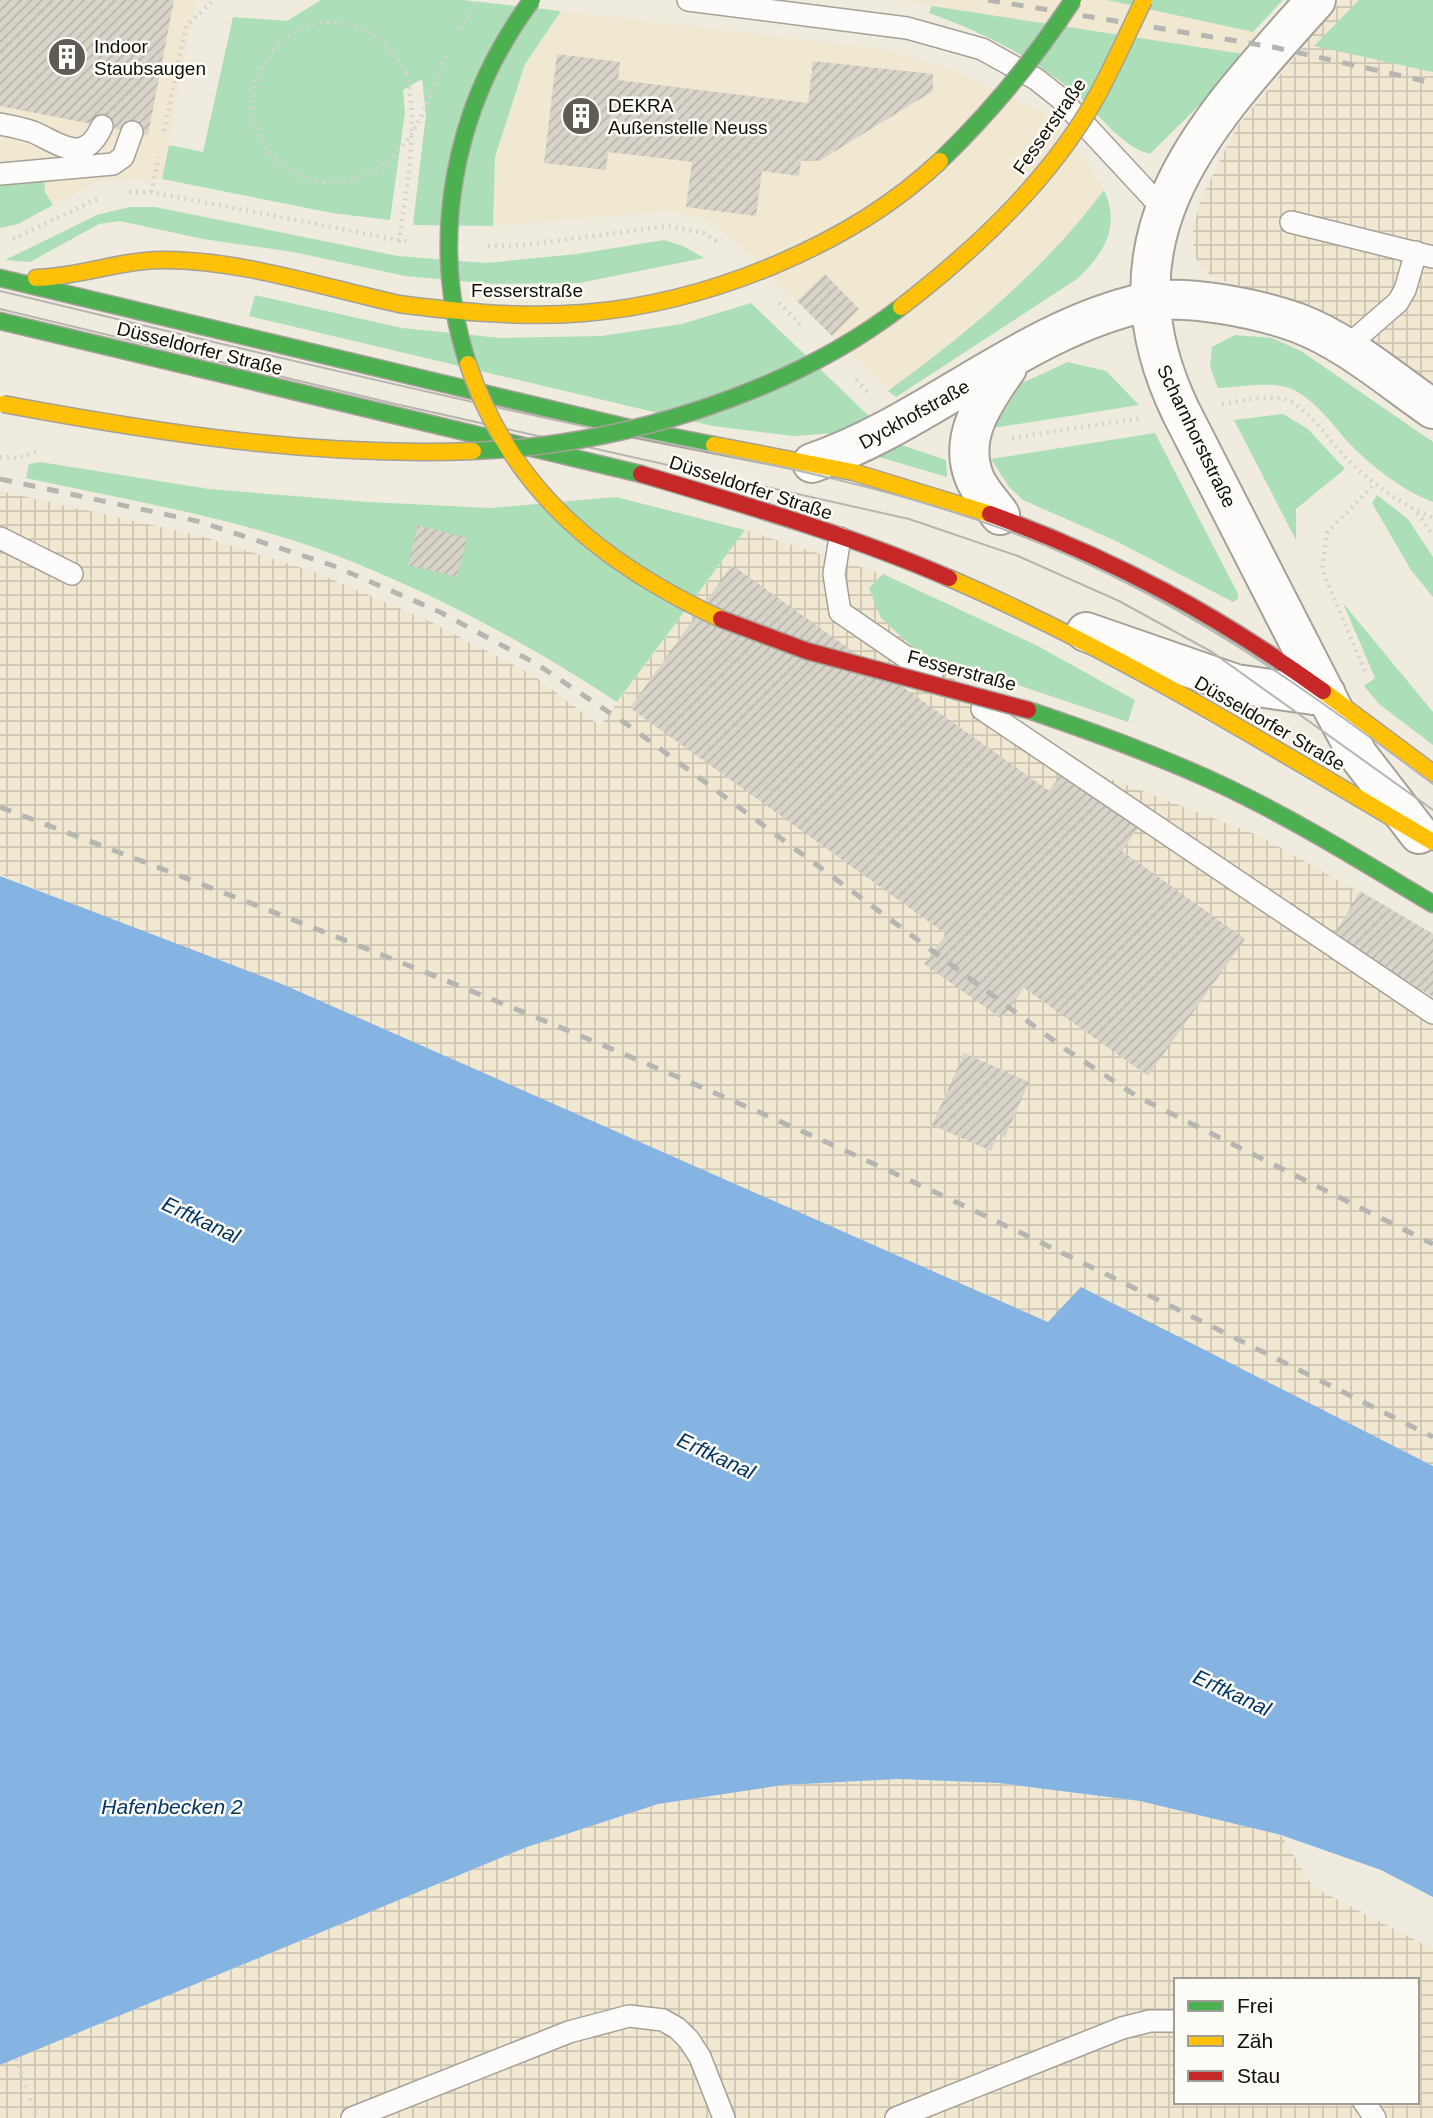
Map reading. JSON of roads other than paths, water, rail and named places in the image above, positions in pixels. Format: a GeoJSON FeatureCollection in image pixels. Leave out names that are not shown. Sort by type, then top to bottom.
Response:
{"type":"FeatureCollection","features":[{"type":"Feature","properties":{"kind":"main road","name":"Fesserstraße"},"geometry":{"type":"LineString","coordinates":[[532,0],[487,71],[465,126],[452,185],[450,289],[463,349],[486,411],[518,466],[554,510],[602,555],[663,594],[729,625],[810,651],[1028,710],[1130,746],[1227,788],[1315,834],[1433,904]]}},
{"type":"Feature","properties":{"kind":"main road","name":"Fesserstraße"},"geometry":{"type":"LineString","coordinates":[[0,272],[40,278],[146,261],[183,261],[399,304],[503,314],[610,310],[716,287],[777,265],[868,217],[916,183],[963,142],[1030,64],[1073,0]]}},
{"type":"Feature","properties":{"kind":"main road","name":"Fesserstraße"},"geometry":{"type":"LineString","coordinates":[[1,403],[105,423],[202,436],[400,453],[480,451],[558,444],[629,432],[692,414],[756,391],[816,363],[867,334],[917,299],[966,258],[1012,212],[1087,112],[1114,65],[1144,0]]}},
{"type":"Feature","properties":{"kind":"main road","name":"Düsseldorfer Straße"},"geometry":{"type":"LineString","coordinates":[[0,278],[662,435],[812,463],[914,488],[1000,515],[1129,570],[1224,625],[1326,694],[1433,773]]}},
{"type":"Feature","properties":{"kind":"main road","name":"Düsseldorfer Straße"},"geometry":{"type":"LineString","coordinates":[[0,321],[623,468],[912,562],[1014,606],[1223,719],[1426,838]]}},
{"type":"Feature","properties":{"kind":"street","name":"Scharnhorststraße"},"geometry":{"type":"LineString","coordinates":[[1316,0],[1218,116],[1185,166],[1163,208],[1153,250],[1149,302],[1153,340],[1165,379],[1358,755],[1426,838]]}},
{"type":"Feature","properties":{"kind":"street","name":"Dyckhofstraße"},"geometry":{"type":"LineString","coordinates":[[812,463],[855,448],[1053,336],[1107,314],[1149,302],[1186,301],[1253,311],[1300,324],[1345,349],[1433,409]]}},
{"type":"Feature","properties":{"kind":"street","name":"Dyckhofstraße"},"geometry":{"type":"LineString","coordinates":[[1000,515],[974,478],[968,445],[978,410],[1013,359]]}},
{"type":"Feature","properties":{"kind":"street"},"geometry":{"type":"LineString","coordinates":[[1014,606],[1236,684],[1313,695],[1326,694]]}},
{"type":"Feature","properties":{"kind":"lane"},"geometry":{"type":"LineString","coordinates":[[688,0],[907,28],[982,49],[1036,79],[1059,98],[1163,208]]}},
{"type":"Feature","properties":{"kind":"lane"},"geometry":{"type":"LineString","coordinates":[[0,124],[35,133],[55,146],[75,150],[88,145],[98,136],[102,126]]}},
{"type":"Feature","properties":{"kind":"lane"},"geometry":{"type":"LineString","coordinates":[[0,173],[113,164],[128,147],[132,132]]}},
{"type":"Feature","properties":{"kind":"lane"},"geometry":{"type":"LineString","coordinates":[[1291,222],[1424,255],[1398,302],[1345,349]]}},
{"type":"Feature","properties":{"kind":"lane"},"geometry":{"type":"LineString","coordinates":[[0,538],[72,574]]}},
{"type":"Feature","properties":{"kind":"lane"},"geometry":{"type":"LineString","coordinates":[[840,538],[834,574],[840,612],[1433,1013]]}},
{"type":"Feature","properties":{"kind":"lane"},"geometry":{"type":"LineString","coordinates":[[352,2118],[579,2029],[629,2016],[663,2020],[677,2028],[689,2040],[700,2057],[724,2118]]}},
{"type":"Feature","properties":{"kind":"lane"},"geometry":{"type":"LineString","coordinates":[[896,2118],[1122,2028],[1150,2021],[1174,2021]]}},
{"type":"Feature","properties":{"kind":"water"},"geometry":{"type":"Polygon","coordinates":[[[0,876],[282,984],[1048,1322],[1081,1287],[1433,1466],[1433,1897],[1381,1870],[1281,1835],[1140,1801],[999,1783],[899,1779],[783,1785],[658,1804],[527,1847],[0,2065],[0,876]]]}},
{"type":"Feature","properties":{"kind":"tram line"},"geometry":{"type":"LineString","coordinates":[[0,291],[416,389],[789,468],[963,515],[1075,558],[1183,613],[1285,677],[1433,784]]}},
{"type":"Feature","properties":{"kind":"tram line"},"geometry":{"type":"LineString","coordinates":[[0,309],[391,403],[909,519],[1018,556],[1119,601],[1212,652],[1433,810]]}},
{"type":"Feature","properties":{"kind":"railway"},"geometry":{"type":"LineString","coordinates":[[988,0],[1273,47],[1433,83]]}},
{"type":"Feature","properties":{"kind":"railway"},"geometry":{"type":"LineString","coordinates":[[0,479],[201,522],[334,566],[440,612],[535,663],[628,725],[1065,1049],[1138,1097],[1433,1244]]}},
{"type":"Feature","properties":{"kind":"railway"},"geometry":{"type":"LineString","coordinates":[[0,807],[184,877],[550,1023],[820,1139],[997,1221],[1433,1437]]}},
{"type":"Feature","properties":{"kind":"place","name":"Indoor Staubsaugen"},"geometry":{"type":"Point","coordinates":[67,57]}},
{"type":"Feature","properties":{"kind":"place","name":"DEKRA Außenstelle Neuss"},"geometry":{"type":"Point","coordinates":[581,116]}},
{"type":"Feature","properties":{"kind":"water label","name":"Erftkanal"},"geometry":{"type":"Point","coordinates":[201,1220]}},
{"type":"Feature","properties":{"kind":"water label","name":"Erftkanal"},"geometry":{"type":"Point","coordinates":[716,1456]}},
{"type":"Feature","properties":{"kind":"water label","name":"Erftkanal"},"geometry":{"type":"Point","coordinates":[1232,1693]}},
{"type":"Feature","properties":{"kind":"water label","name":"Hafenbecken 2"},"geometry":{"type":"Point","coordinates":[172,1807]}}]}
